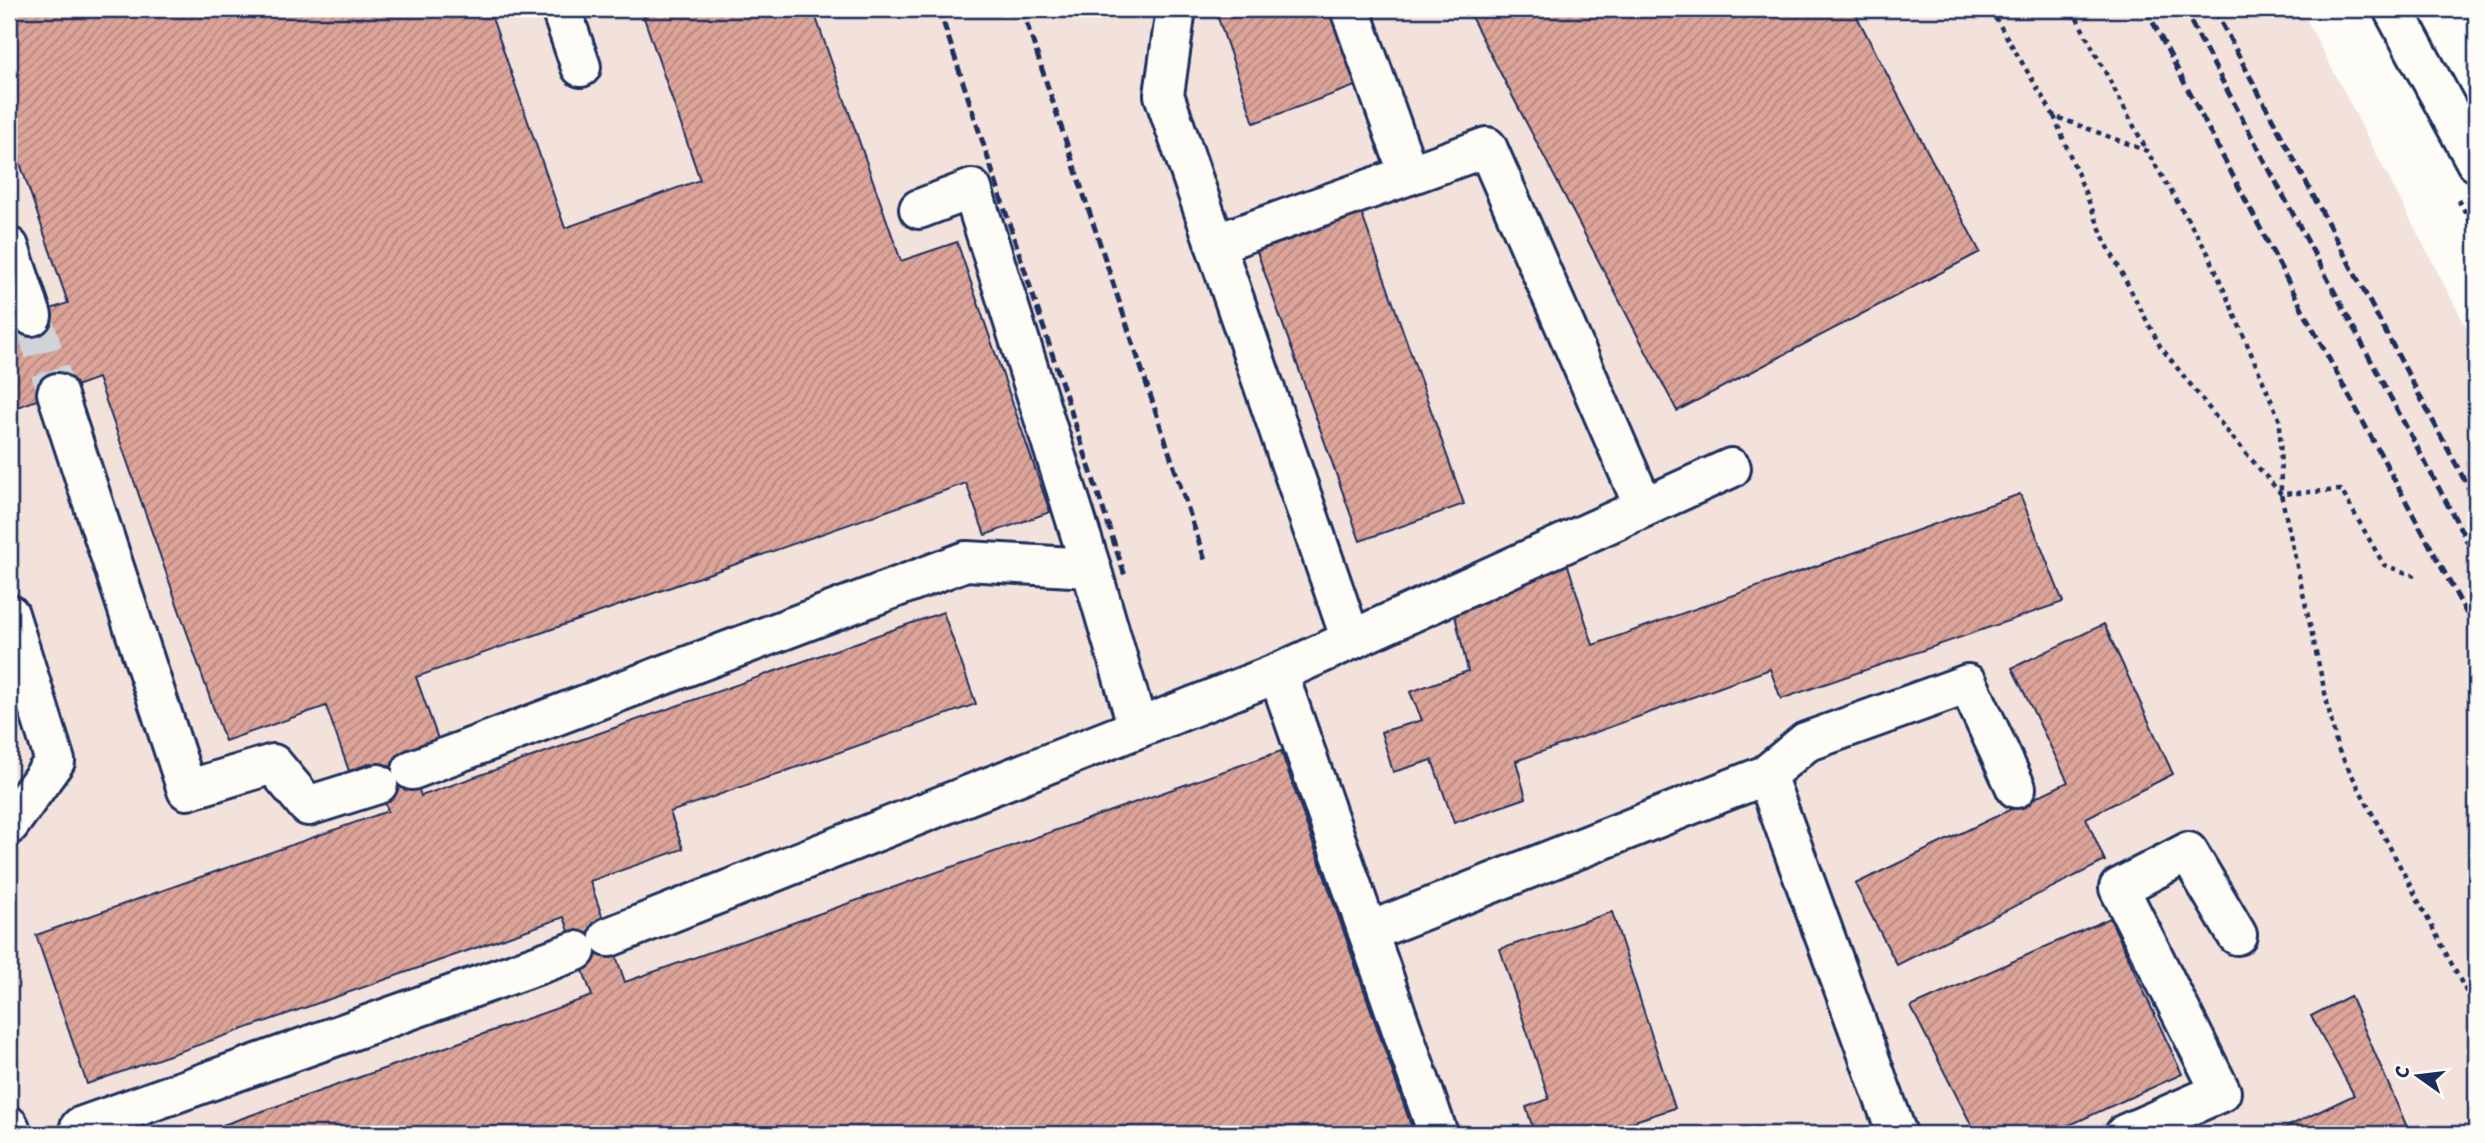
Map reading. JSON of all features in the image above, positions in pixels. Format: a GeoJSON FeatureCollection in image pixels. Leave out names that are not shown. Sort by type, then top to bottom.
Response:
{"type":"FeatureCollection","features":[{"type":"Feature","properties":{"kind":"street"},"geometry":{"type":"LineString","coordinates":[[561,9],[580,67]]}},
{"type":"Feature","properties":{"kind":"street"},"geometry":{"type":"LineString","coordinates":[[1172,9],[1175,16],[1164,95],[1350,640]]}},
{"type":"Feature","properties":{"kind":"street"},"geometry":{"type":"LineString","coordinates":[[1350,9],[1409,175]]}},
{"type":"Feature","properties":{"kind":"street"},"geometry":{"type":"LineString","coordinates":[[2393,9],[2476,162]]}},
{"type":"Feature","properties":{"kind":"street"},"geometry":{"type":"LineString","coordinates":[[1215,244],[1487,147],[1644,508]]}},
{"type":"Feature","properties":{"kind":"street"},"geometry":{"type":"LineString","coordinates":[[919,209],[972,189],[1091,568],[1138,728]]}},
{"type":"Feature","properties":{"kind":"street"},"geometry":{"type":"LineString","coordinates":[[9,247],[32,316]]}},
{"type":"Feature","properties":{"kind":"street"},"geometry":{"type":"LineString","coordinates":[[57,393],[187,790],[273,764],[309,806],[395,777],[966,561],[1091,568]]}},
{"type":"Feature","properties":{"kind":"street"},"geometry":{"type":"LineString","coordinates":[[83,1134],[80,1127],[593,944],[1278,673],[1731,468]]}},
{"type":"Feature","properties":{"kind":"street"},"geometry":{"type":"LineString","coordinates":[[9,614],[55,761],[9,825]]}},
{"type":"Feature","properties":{"kind":"street"},"geometry":{"type":"LineString","coordinates":[[1278,673],[1438,1134]]}},
{"type":"Feature","properties":{"kind":"street"},"geometry":{"type":"LineString","coordinates":[[1368,932],[1766,775],[1806,742],[1968,684],[2016,788]]}},
{"type":"Feature","properties":{"kind":"street"},"geometry":{"type":"LineString","coordinates":[[1766,775],[1897,1134]]}},
{"type":"Feature","properties":{"kind":"street"},"geometry":{"type":"LineString","coordinates":[[2125,1134],[2221,1092],[2119,888],[2189,852],[2237,935]]}},
{"type":"Feature","properties":{"kind":"street"},"geometry":{"type":"LineString","coordinates":[[9,1126],[12,1134]]}},
{"type":"Feature","properties":{"kind":"path"},"geometry":{"type":"LineString","coordinates":[[1990,9],[2054,116],[2105,241],[2160,346],[2281,494]]}},
{"type":"Feature","properties":{"kind":"path"},"geometry":{"type":"LineString","coordinates":[[2071,9],[2147,151],[2209,255],[2280,421],[2281,494],[2336,747],[2476,1010]]}},
{"type":"Feature","properties":{"kind":"path"},"geometry":{"type":"LineString","coordinates":[[2054,116],[2147,151]]}},
{"type":"Feature","properties":{"kind":"path"},"geometry":{"type":"LineString","coordinates":[[2281,494],[2341,490],[2384,565],[2415,576]]}},
{"type":"Feature","properties":{"kind":"shaded area"},"geometry":{"type":"Polygon","coordinates":[[[9,9],[2301,9],[2476,346],[2476,1134],[9,1134],[9,9]]]}},
{"type":"Feature","properties":{"kind":"building"},"geometry":{"type":"Polygon","coordinates":[[[9,9],[489,9],[565,228],[700,180],[641,9],[813,9],[901,261],[957,242],[1050,512],[985,535],[966,483],[416,677],[438,739],[406,751],[421,796],[943,612],[976,704],[670,812],[683,849],[590,881],[625,982],[1281,751],[1414,1134],[197,1134],[592,996],[564,917],[87,1084],[36,935],[388,811],[371,763],[349,771],[326,706],[225,741],[98,378],[9,410],[9,324],[68,303],[9,131],[9,9]]]}},
{"type":"Feature","properties":{"kind":"building"},"geometry":{"type":"Polygon","coordinates":[[[1215,9],[1330,9],[1358,85],[1254,123],[1215,9]]]}},
{"type":"Feature","properties":{"kind":"building"},"geometry":{"type":"Polygon","coordinates":[[[1467,9],[1853,9],[1980,252],[1677,411],[1467,9]]]}},
{"type":"Feature","properties":{"kind":"building"},"geometry":{"type":"Polygon","coordinates":[[[1360,209],[1464,504],[1360,541],[1255,246],[1360,209]]]}},
{"type":"Feature","properties":{"kind":"building"},"geometry":{"type":"Polygon","coordinates":[[[2020,494],[2063,602],[1781,699],[1770,669],[1516,761],[1526,798],[1454,823],[1432,760],[1393,772],[1381,732],[1422,720],[1410,692],[1468,671],[1452,603],[1566,559],[1593,645],[2020,494]]]}},
{"type":"Feature","properties":{"kind":"building"},"geometry":{"type":"Polygon","coordinates":[[[2104,624],[2173,774],[2086,818],[2105,861],[1897,965],[1855,884],[2068,782],[2012,668],[2104,624]]]}},
{"type":"Feature","properties":{"kind":"building"},"geometry":{"type":"Polygon","coordinates":[[[1612,912],[1675,1108],[1594,1134],[1535,1134],[1526,1107],[1549,1099],[1500,949],[1612,912]]]}},
{"type":"Feature","properties":{"kind":"building"},"geometry":{"type":"Polygon","coordinates":[[[2110,918],[2182,1074],[2050,1134],[1976,1134],[1911,1007],[2110,918]]]}},
{"type":"Feature","properties":{"kind":"building"},"geometry":{"type":"Polygon","coordinates":[[[2350,996],[2410,1134],[2272,1134],[2354,1095],[2311,1016],[2350,996]]]}},
{"type":"Feature","properties":{"kind":"tunnel"},"geometry":{"type":"LineString","coordinates":[[32,316],[57,393]]}},
{"type":"Feature","properties":{"kind":"railway"},"geometry":{"type":"LineString","coordinates":[[939,9],[1126,579]]}},
{"type":"Feature","properties":{"kind":"railway"},"geometry":{"type":"LineString","coordinates":[[1022,9],[1206,563]]}},
{"type":"Feature","properties":{"kind":"railway"},"geometry":{"type":"LineString","coordinates":[[2146,9],[2307,318],[2476,631]]}},
{"type":"Feature","properties":{"kind":"railway"},"geometry":{"type":"LineString","coordinates":[[2184,9],[2476,558]]}},
{"type":"Feature","properties":{"kind":"railway"},"geometry":{"type":"LineString","coordinates":[[2214,9],[2476,502]]}}]}
